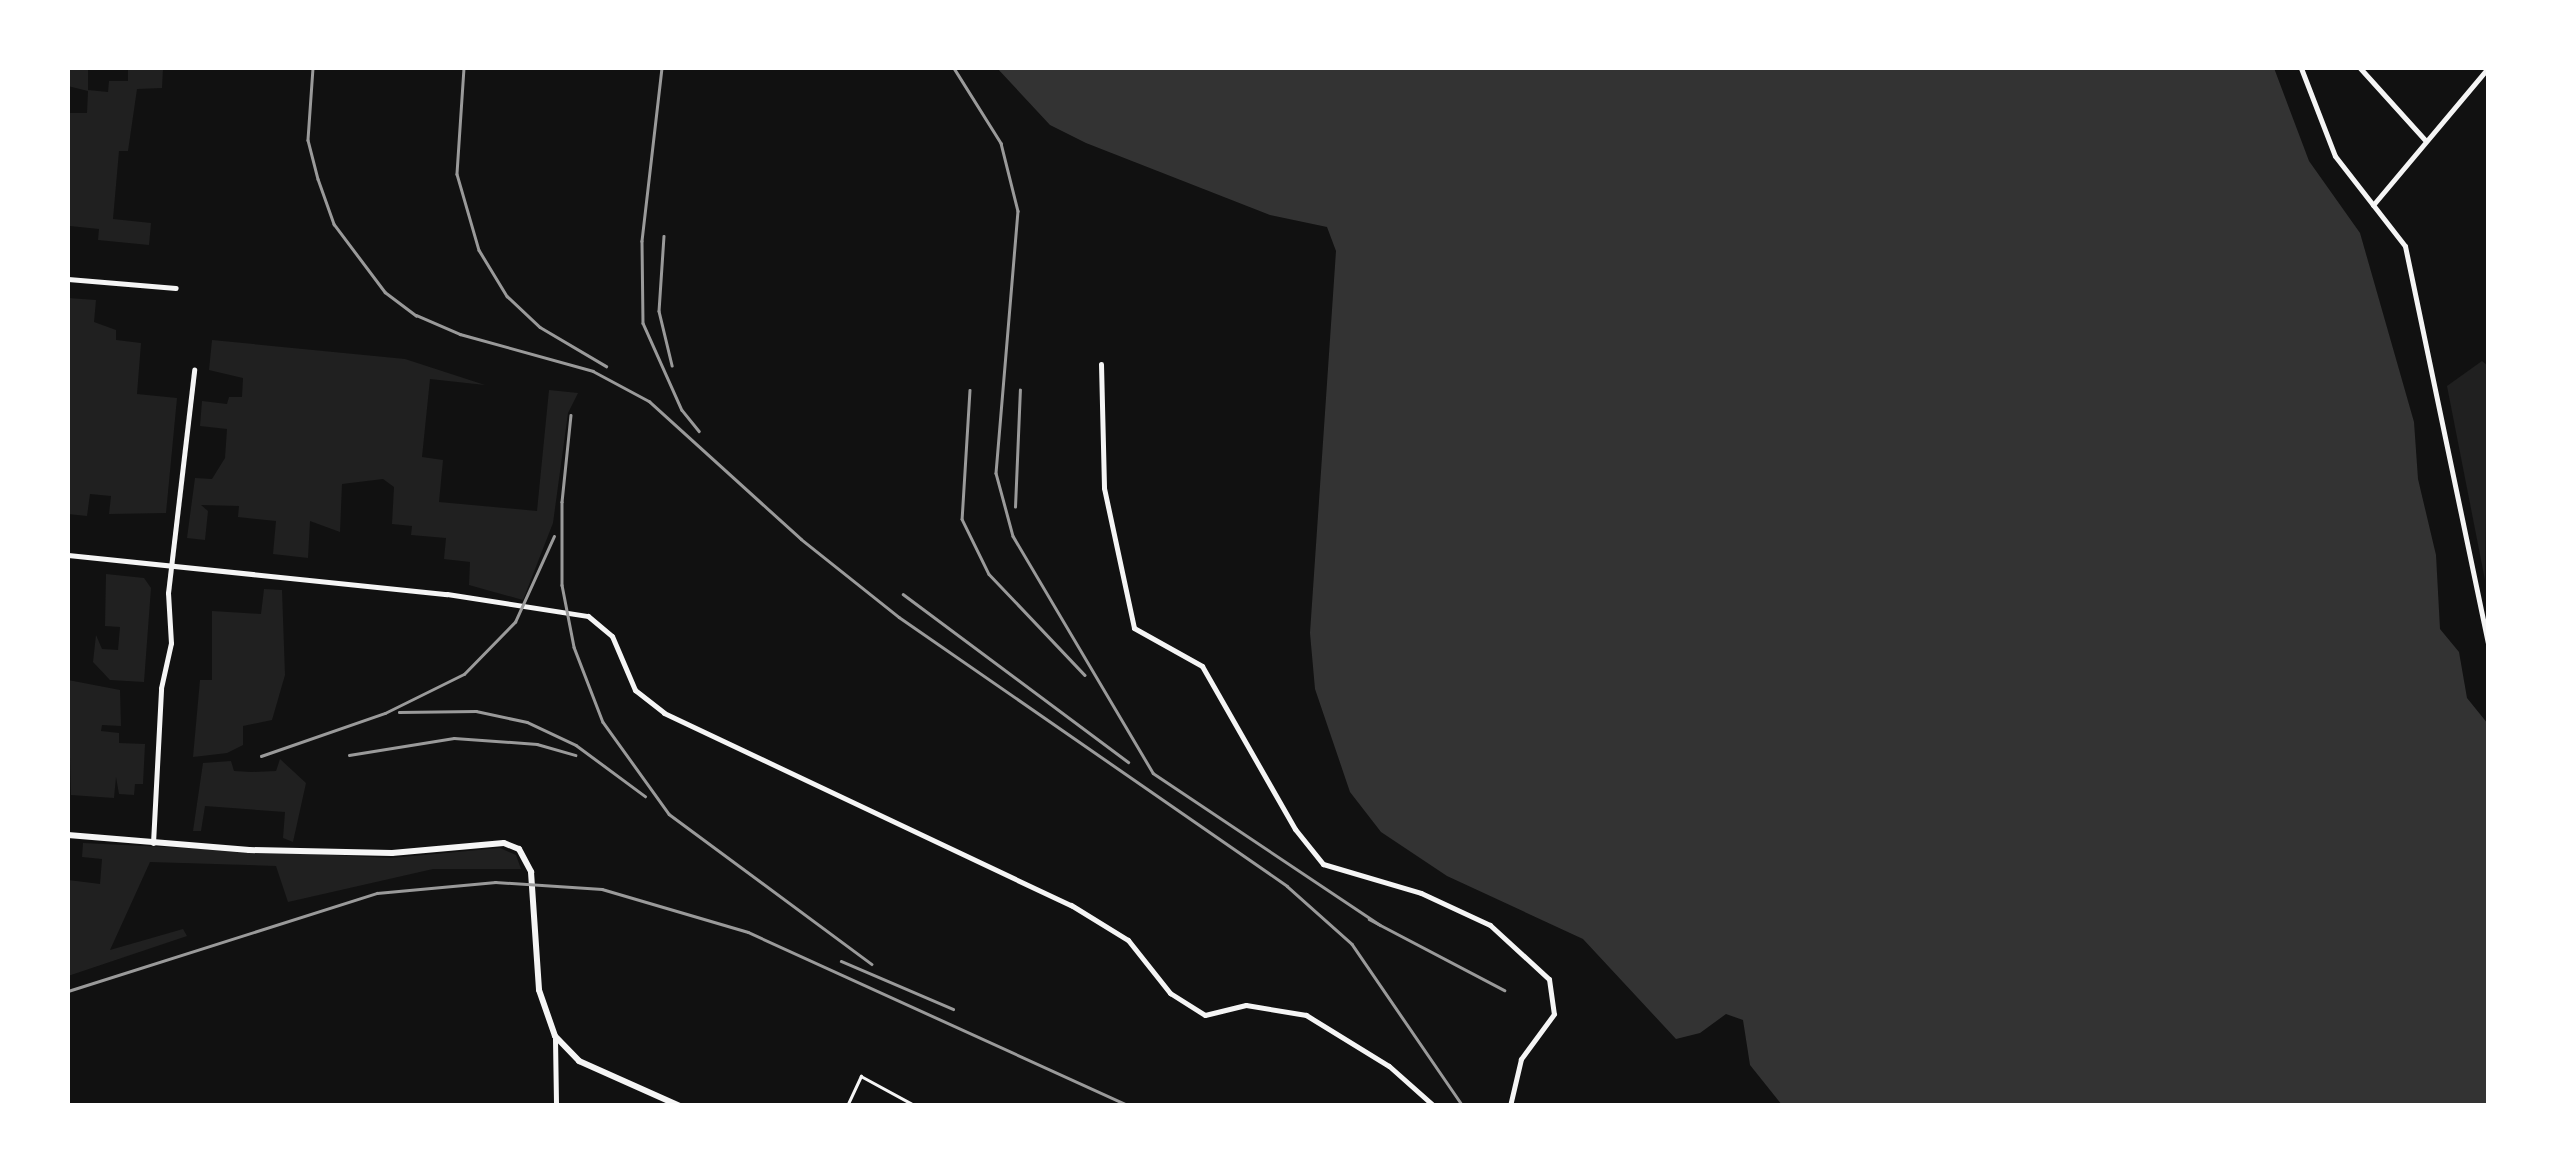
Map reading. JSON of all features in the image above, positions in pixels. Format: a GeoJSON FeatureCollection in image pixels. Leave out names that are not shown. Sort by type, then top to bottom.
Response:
{"type":"FeatureCollection","features":[{"type":"Feature","properties":{"kind":"street"},"geometry":{"type":"LineString","coordinates":[[2302,68],[2335,156],[2406,246],[2488,643]]}},
{"type":"Feature","properties":{"kind":"street"},"geometry":{"type":"LineString","coordinates":[[2360,68],[2425,140]]}},
{"type":"Feature","properties":{"kind":"street"},"geometry":{"type":"LineString","coordinates":[[2373,206],[2488,68]]}},
{"type":"Feature","properties":{"kind":"street"},"geometry":{"type":"LineString","coordinates":[[2479,80],[2488,88]]}},
{"type":"Feature","properties":{"kind":"street"},"geometry":{"type":"LineString","coordinates":[[68,279],[176,288]]}},
{"type":"Feature","properties":{"kind":"street"},"geometry":{"type":"LineString","coordinates":[[1102,364],[1104,488],[1134,628],[1202,666],[1295,829],[1323,864],[1421,892],[1490,925],[1549,978],[1554,1014],[1521,1060],[1510,1106]]}},
{"type":"Feature","properties":{"kind":"street"},"geometry":{"type":"LineString","coordinates":[[154,843],[171,566],[194,370]]}},
{"type":"Feature","properties":{"kind":"street"},"geometry":{"type":"LineString","coordinates":[[68,556],[525,606],[600,624],[635,690],[664,713],[1071,905],[1128,940],[1170,993],[1204,1015],[1246,1005],[1306,1015],[1389,1066],[1434,1106]]}},
{"type":"Feature","properties":{"kind":"street"},"geometry":{"type":"LineString","coordinates":[[68,835],[376,853],[504,844],[519,849],[531,872],[539,990],[555,1036],[556,1106]]}},
{"type":"Feature","properties":{"kind":"street"},"geometry":{"type":"LineString","coordinates":[[555,1036],[578,1061],[680,1106]]}},
{"type":"Feature","properties":{"kind":"lane"},"geometry":{"type":"LineString","coordinates":[[847,1106],[861,1076],[916,1106]]}},
{"type":"Feature","properties":{"kind":"shaded area"},"geometry":{"type":"Polygon","coordinates":[[[68,68],[88,68],[88,90],[108,92],[109,81],[128,81],[128,68],[163,68],[162,88],[137,89],[128,151],[119,151],[113,219],[151,223],[149,245],[98,240],[99,229],[70,226],[68,237],[68,113],[87,113],[88,91],[68,86],[68,68]]]}},
{"type":"Feature","properties":{"kind":"shaded area"},"geometry":{"type":"Polygon","coordinates":[[[997,68],[2274,68],[2309,161],[2360,233],[2414,422],[2418,479],[2436,555],[2440,629],[2459,652],[2467,698],[2488,724],[2488,1105],[1782,1105],[1750,1065],[1743,1020],[1726,1014],[1700,1033],[1676,1039],[1583,939],[1447,876],[1381,832],[1350,792],[1315,689],[1310,633],[1336,251],[1327,227],[1270,215],[1086,143],[1050,125],[997,68]]]}},
{"type":"Feature","properties":{"kind":"shaded area"},"geometry":{"type":"Polygon","coordinates":[[[68,298],[96,300],[94,322],[116,330],[116,340],[141,343],[137,394],[177,398],[166,513],[109,514],[111,496],[90,494],[87,516],[68,514],[68,298]]]}},
{"type":"Feature","properties":{"kind":"shaded area"},"geometry":{"type":"Polygon","coordinates":[[[212,340],[405,359],[485,385],[430,379],[422,457],[443,460],[439,502],[537,511],[549,390],[578,393],[568,413],[553,523],[523,600],[469,585],[470,562],[444,559],[446,538],[411,535],[412,526],[392,524],[394,487],[383,479],[342,484],[340,532],[310,521],[308,558],[273,554],[276,521],[238,517],[239,506],[201,505],[208,511],[205,540],[187,538],[195,478],[212,479],[225,458],[227,429],[200,426],[202,401],[227,404],[229,397],[242,397],[243,378],[209,370],[212,340]]]}},
{"type":"Feature","properties":{"kind":"shaded area"},"geometry":{"type":"Polygon","coordinates":[[[2482,361],[2488,366],[2485,580],[2447,386],[2482,361]]]}},
{"type":"Feature","properties":{"kind":"shaded area"},"geometry":{"type":"Polygon","coordinates":[[[106,574],[144,578],[151,588],[144,682],[110,680],[93,662],[96,635],[102,649],[118,650],[120,627],[105,626],[106,574]]]}},
{"type":"Feature","properties":{"kind":"shaded area"},"geometry":{"type":"Polygon","coordinates":[[[264,589],[282,590],[285,675],[272,720],[243,726],[243,745],[227,753],[193,757],[200,680],[212,680],[212,611],[261,614],[264,589]]]}},
{"type":"Feature","properties":{"kind":"shaded area"},"geometry":{"type":"Polygon","coordinates":[[[68,680],[120,690],[121,726],[102,725],[101,731],[119,733],[119,743],[145,744],[143,784],[135,784],[134,795],[119,794],[116,777],[114,798],[71,795],[68,680]]]}},
{"type":"Feature","properties":{"kind":"shaded area"},"geometry":{"type":"Polygon","coordinates":[[[280,759],[306,783],[293,842],[283,838],[285,812],[205,806],[201,831],[193,831],[203,763],[231,761],[234,771],[276,771],[280,759]]]}},
{"type":"Feature","properties":{"kind":"shaded area"},"geometry":{"type":"Polygon","coordinates":[[[83,843],[391,858],[500,848],[516,855],[521,869],[433,869],[288,902],[276,866],[150,862],[110,950],[183,929],[187,936],[68,976],[68,880],[100,884],[102,859],[82,857],[83,843]]]}},
{"type":"Feature","properties":{"kind":"railway"},"geometry":{"type":"LineString","coordinates":[[313,68],[308,140],[318,179],[334,224],[385,292],[416,315],[460,334],[593,371],[649,401],[801,539],[899,617],[1287,886],[1352,944],[1463,1106]]}},
{"type":"Feature","properties":{"kind":"railway"},"geometry":{"type":"LineString","coordinates":[[464,68],[457,174],[479,250],[507,296],[540,327],[606,366]]}},
{"type":"Feature","properties":{"kind":"railway"},"geometry":{"type":"LineString","coordinates":[[662,68],[642,241],[643,323],[682,410],[699,431]]}},
{"type":"Feature","properties":{"kind":"railway"},"geometry":{"type":"LineString","coordinates":[[954,68],[1001,143],[1018,211],[996,473],[1013,536],[1153,773],[1380,925]]}},
{"type":"Feature","properties":{"kind":"railway"},"geometry":{"type":"LineString","coordinates":[[664,236],[659,311],[672,365]]}},
{"type":"Feature","properties":{"kind":"railway"},"geometry":{"type":"LineString","coordinates":[[970,390],[962,519],[989,574],[1085,675]]}},
{"type":"Feature","properties":{"kind":"railway"},"geometry":{"type":"LineString","coordinates":[[1015,507],[1020,390]]}},
{"type":"Feature","properties":{"kind":"railway"},"geometry":{"type":"LineString","coordinates":[[571,415],[562,502],[562,585],[574,647],[603,722],[669,814],[872,964]]}},
{"type":"Feature","properties":{"kind":"railway"},"geometry":{"type":"LineString","coordinates":[[261,756],[385,713],[464,674],[515,622],[554,536]]}},
{"type":"Feature","properties":{"kind":"railway"},"geometry":{"type":"LineString","coordinates":[[903,594],[1128,762]]}},
{"type":"Feature","properties":{"kind":"railway"},"geometry":{"type":"LineString","coordinates":[[399,712],[476,711],[527,722],[576,745],[645,796]]}},
{"type":"Feature","properties":{"kind":"railway"},"geometry":{"type":"LineString","coordinates":[[349,755],[454,738],[537,744],[575,755]]}},
{"type":"Feature","properties":{"kind":"railway"},"geometry":{"type":"LineString","coordinates":[[68,991],[377,893],[495,882],[602,889],[748,932],[1130,1106]]}},
{"type":"Feature","properties":{"kind":"railway"},"geometry":{"type":"LineString","coordinates":[[1369,919],[1504,990]]}},
{"type":"Feature","properties":{"kind":"railway"},"geometry":{"type":"LineString","coordinates":[[841,961],[953,1009]]}}]}
